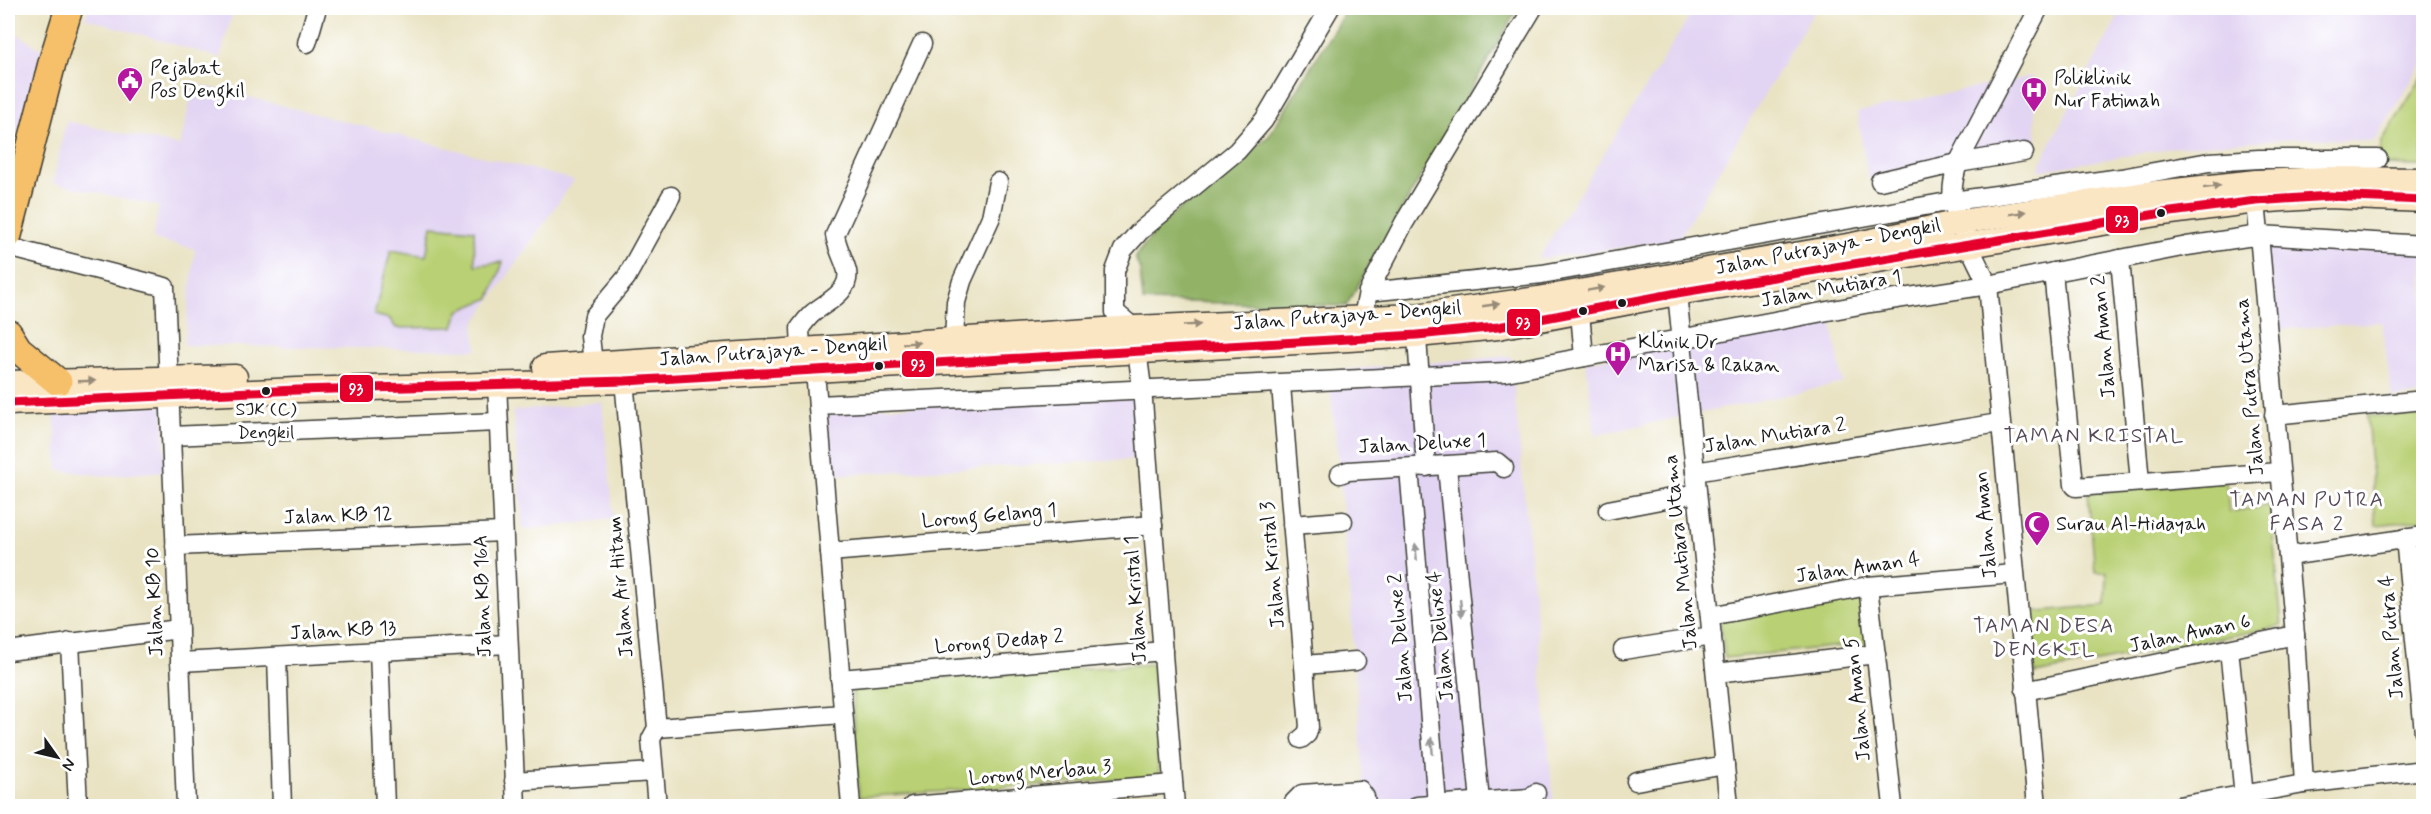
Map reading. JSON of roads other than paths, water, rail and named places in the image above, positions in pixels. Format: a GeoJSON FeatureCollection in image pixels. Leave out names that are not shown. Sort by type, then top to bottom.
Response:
{"type":"FeatureCollection","features":[{"type":"Feature","properties":{"kind":"main road"},"geometry":{"type":"LineString","coordinates":[[8,235],[52,63],[69,8]]}},
{"type":"Feature","properties":{"kind":"main road","name":"Jalan Putrajaya - Dengkil"},"geometry":{"type":"LineString","coordinates":[[624,372],[801,349],[954,340],[1135,339],[1417,325],[1498,327],[1677,293],[2058,197],[2256,182],[2330,169],[2424,180]]}},
{"type":"Feature","properties":{"kind":"main road","name":"Jalan Putrajaya - Dengkil"},"geometry":{"type":"LineString","coordinates":[[624,372],[815,371],[1363,317],[1417,325],[1538,299],[1853,245],[1961,222],[2330,196],[2424,200]]}},
{"type":"Feature","properties":{"kind":"main road"},"geometry":{"type":"LineString","coordinates":[[8,333],[18,349],[58,382]]}},
{"type":"Feature","properties":{"kind":"main road"},"geometry":{"type":"LineString","coordinates":[[8,403],[169,387],[593,364],[624,372]]}},
{"type":"Feature","properties":{"kind":"main road"},"geometry":{"type":"LineString","coordinates":[[8,383],[58,382],[169,387],[497,383],[624,372]]}},
{"type":"Feature","properties":{"kind":"street"},"geometry":{"type":"LineString","coordinates":[[307,42],[317,8]]}},
{"type":"Feature","properties":{"kind":"street"},"geometry":{"type":"LineString","coordinates":[[1135,339],[1115,312],[1115,271],[1123,250],[1140,231],[1237,151],[1264,120],[1330,8]]}},
{"type":"Feature","properties":{"kind":"street"},"geometry":{"type":"LineString","coordinates":[[1363,317],[1368,292],[1404,223],[1533,8]]}},
{"type":"Feature","properties":{"kind":"street"},"geometry":{"type":"LineString","coordinates":[[1368,292],[1542,274],[1850,219],[1961,222],[1953,181],[1958,164],[2039,8]]}},
{"type":"Feature","properties":{"kind":"street"},"geometry":{"type":"LineString","coordinates":[[801,349],[800,328],[810,315],[842,290],[848,279],[835,235],[922,44]]}},
{"type":"Feature","properties":{"kind":"street"},"geometry":{"type":"LineString","coordinates":[[1880,181],[2024,152]]}},
{"type":"Feature","properties":{"kind":"street"},"geometry":{"type":"LineString","coordinates":[[2330,169],[2378,159]]}},
{"type":"Feature","properties":{"kind":"street"},"geometry":{"type":"LineString","coordinates":[[954,340],[956,302],[962,280],[991,217],[998,182]]}},
{"type":"Feature","properties":{"kind":"street"},"geometry":{"type":"LineString","coordinates":[[593,364],[590,336],[594,316],[626,278],[671,196]]}},
{"type":"Feature","properties":{"kind":"street","name":"Jalan Putra Utama"},"geometry":{"type":"LineString","coordinates":[[2256,201],[2295,635],[2304,784]]}},
{"type":"Feature","properties":{"kind":"street"},"geometry":{"type":"LineString","coordinates":[[1850,219],[1853,245]]}},
{"type":"Feature","properties":{"kind":"street","name":"Jalan Aman"},"geometry":{"type":"LineString","coordinates":[[1961,222],[1988,285],[1999,423],[2037,807]]}},
{"type":"Feature","properties":{"kind":"street","name":"Jalan Mutiara 1"},"geometry":{"type":"LineString","coordinates":[[818,405],[1142,388],[1281,385],[1506,372],[1870,303],[1988,285],[2260,235],[2424,245]]}},
{"type":"Feature","properties":{"kind":"street","name":"Jalan KB 10"},"geometry":{"type":"LineString","coordinates":[[8,247],[165,287],[186,807]]}},
{"type":"Feature","properties":{"kind":"street","name":"Jalan Aman 2"},"geometry":{"type":"LineString","coordinates":[[2120,259],[2140,483]]}},
{"type":"Feature","properties":{"kind":"street"},"geometry":{"type":"LineString","coordinates":[[2053,272],[2074,485],[2080,489],[2279,472]]}},
{"type":"Feature","properties":{"kind":"street","name":"Jalan Mutiara Utama"},"geometry":{"type":"LineString","coordinates":[[1677,293],[1730,807]]}},
{"type":"Feature","properties":{"kind":"street"},"geometry":{"type":"LineString","coordinates":[[1580,313],[1584,357]]}},
{"type":"Feature","properties":{"kind":"street","name":"Jalan Deluxe 2"},"geometry":{"type":"LineString","coordinates":[[1417,325],[1420,377],[1418,467],[1437,804]]}},
{"type":"Feature","properties":{"kind":"street","name":"Jalan Kristal 1"},"geometry":{"type":"LineString","coordinates":[[1135,339],[1142,388],[1175,807]]}},
{"type":"Feature","properties":{"kind":"street"},"geometry":{"type":"LineString","coordinates":[[815,371],[851,807]]}},
{"type":"Feature","properties":{"kind":"street","name":"Jalan Air Hitam"},"geometry":{"type":"LineString","coordinates":[[624,372],[657,728],[651,740],[657,807]]}},
{"type":"Feature","properties":{"kind":"street","name":"Jalan KB 16A"},"geometry":{"type":"LineString","coordinates":[[497,383],[516,807]]}},
{"type":"Feature","properties":{"kind":"street","name":"Jalan Kristal 3"},"geometry":{"type":"LineString","coordinates":[[1281,385],[1309,727],[1307,734],[1301,739]]}},
{"type":"Feature","properties":{"kind":"street"},"geometry":{"type":"LineString","coordinates":[[2274,415],[2424,400]]}},
{"type":"Feature","properties":{"kind":"street"},"geometry":{"type":"LineString","coordinates":[[171,436],[498,422]]}},
{"type":"Feature","properties":{"kind":"street","name":"Jalan Mutiara 2"},"geometry":{"type":"LineString","coordinates":[[1695,472],[1999,423]]}},
{"type":"Feature","properties":{"kind":"street","name":"Jalan Deluxe 1"},"geometry":{"type":"LineString","coordinates":[[1340,474],[1348,471],[1497,462],[1504,468]]}},
{"type":"Feature","properties":{"kind":"street","name":"Jalan Deluxe 4"},"geometry":{"type":"LineString","coordinates":[[1447,466],[1480,801]]}},
{"type":"Feature","properties":{"kind":"street"},"geometry":{"type":"LineString","coordinates":[[1608,510],[1697,493]]}},
{"type":"Feature","properties":{"kind":"street"},"geometry":{"type":"LineString","coordinates":[[1292,525],[1343,521]]}},
{"type":"Feature","properties":{"kind":"street","name":"Lorong Gelang 1"},"geometry":{"type":"LineString","coordinates":[[830,552],[1153,525]]}},
{"type":"Feature","properties":{"kind":"street","name":"Jalan KB 12"},"geometry":{"type":"LineString","coordinates":[[175,546],[503,532]]}},
{"type":"Feature","properties":{"kind":"street"},"geometry":{"type":"LineString","coordinates":[[2288,556],[2424,536]]}},
{"type":"Feature","properties":{"kind":"street","name":"Jalan Putra 4"},"geometry":{"type":"LineString","coordinates":[[2405,538],[2420,662],[2424,732]]}},
{"type":"Feature","properties":{"kind":"street","name":"Jalan Aman 4"},"geometry":{"type":"LineString","coordinates":[[1710,616],[1868,586],[2014,574]]}},
{"type":"Feature","properties":{"kind":"street","name":"Jalan Aman 5"},"geometry":{"type":"LineString","coordinates":[[1868,586],[1893,807]]}},
{"type":"Feature","properties":{"kind":"street"},"geometry":{"type":"LineString","coordinates":[[8,651],[179,629]]}},
{"type":"Feature","properties":{"kind":"street","name":"Jalan Aman 6"},"geometry":{"type":"LineString","coordinates":[[2025,691],[2295,635]]}},
{"type":"Feature","properties":{"kind":"street"},"geometry":{"type":"LineString","coordinates":[[1623,650],[1712,636]]}},
{"type":"Feature","properties":{"kind":"street"},"geometry":{"type":"LineString","coordinates":[[70,642],[78,807]]}},
{"type":"Feature","properties":{"kind":"street","name":"Jalan KB 13"},"geometry":{"type":"LineString","coordinates":[[180,662],[508,644]]}},
{"type":"Feature","properties":{"kind":"street"},"geometry":{"type":"LineString","coordinates":[[2229,649],[2244,796]]}},
{"type":"Feature","properties":{"kind":"street"},"geometry":{"type":"LineString","coordinates":[[379,651],[385,807]]}},
{"type":"Feature","properties":{"kind":"street","name":"Lorong Dedap 2"},"geometry":{"type":"LineString","coordinates":[[840,678],[1162,651]]}},
{"type":"Feature","properties":{"kind":"street"},"geometry":{"type":"LineString","coordinates":[[1716,673],[1876,654]]}},
{"type":"Feature","properties":{"kind":"street"},"geometry":{"type":"LineString","coordinates":[[277,657],[282,807]]}},
{"type":"Feature","properties":{"kind":"street"},"geometry":{"type":"LineString","coordinates":[[1304,665],[1356,661]]}},
{"type":"Feature","properties":{"kind":"street"},"geometry":{"type":"LineString","coordinates":[[657,728],[843,714]]}},
{"type":"Feature","properties":{"kind":"street"},"geometry":{"type":"LineString","coordinates":[[1636,781],[1725,765]]}},
{"type":"Feature","properties":{"kind":"street"},"geometry":{"type":"LineString","coordinates":[[2178,807],[2304,784],[2424,770]]}},
{"type":"Feature","properties":{"kind":"street"},"geometry":{"type":"LineString","coordinates":[[514,781],[653,772]]}},
{"type":"Feature","properties":{"kind":"street","name":"Lorong Merbau 3"},"geometry":{"type":"LineString","coordinates":[[912,807],[1173,784]]}},
{"type":"Feature","properties":{"kind":"street"},"geometry":{"type":"LineString","coordinates":[[1298,800],[1360,790],[1365,797],[1366,807]]}},
{"type":"Feature","properties":{"kind":"street"},"geometry":{"type":"LineString","coordinates":[[1417,807],[1530,798],[1536,794]]}},
{"type":"Feature","properties":{"kind":"place","name":"Pejabat Pos Dengkil"},"geometry":{"type":"Point","coordinates":[130,103]}},
{"type":"Feature","properties":{"kind":"place","name":"Poliklinik Nur Fatimah"},"geometry":{"type":"Point","coordinates":[2034,113]}},
{"type":"Feature","properties":{"kind":"place","name":"Klinik Dr Marisa & Rakan"},"geometry":{"type":"Point","coordinates":[1618,377]}},
{"type":"Feature","properties":{"kind":"place","name":"SJK (C) Dengkil"},"geometry":{"type":"Point","coordinates":[266,391]}},
{"type":"Feature","properties":{"kind":"place","name":"Surau Al-Hidayah"},"geometry":{"type":"Point","coordinates":[2037,547]}},
{"type":"Feature","properties":{"kind":"district","name":"TAMAN KRISTAL"},"geometry":{"type":"Point","coordinates":[2094,436]}},
{"type":"Feature","properties":{"kind":"district","name":"TAMAN PUTRA FASA 2"},"geometry":{"type":"Point","coordinates":[2307,512]}},
{"type":"Feature","properties":{"kind":"district","name":"TAMAN DESA DENGKIL"},"geometry":{"type":"Point","coordinates":[2044,638]}}]}
